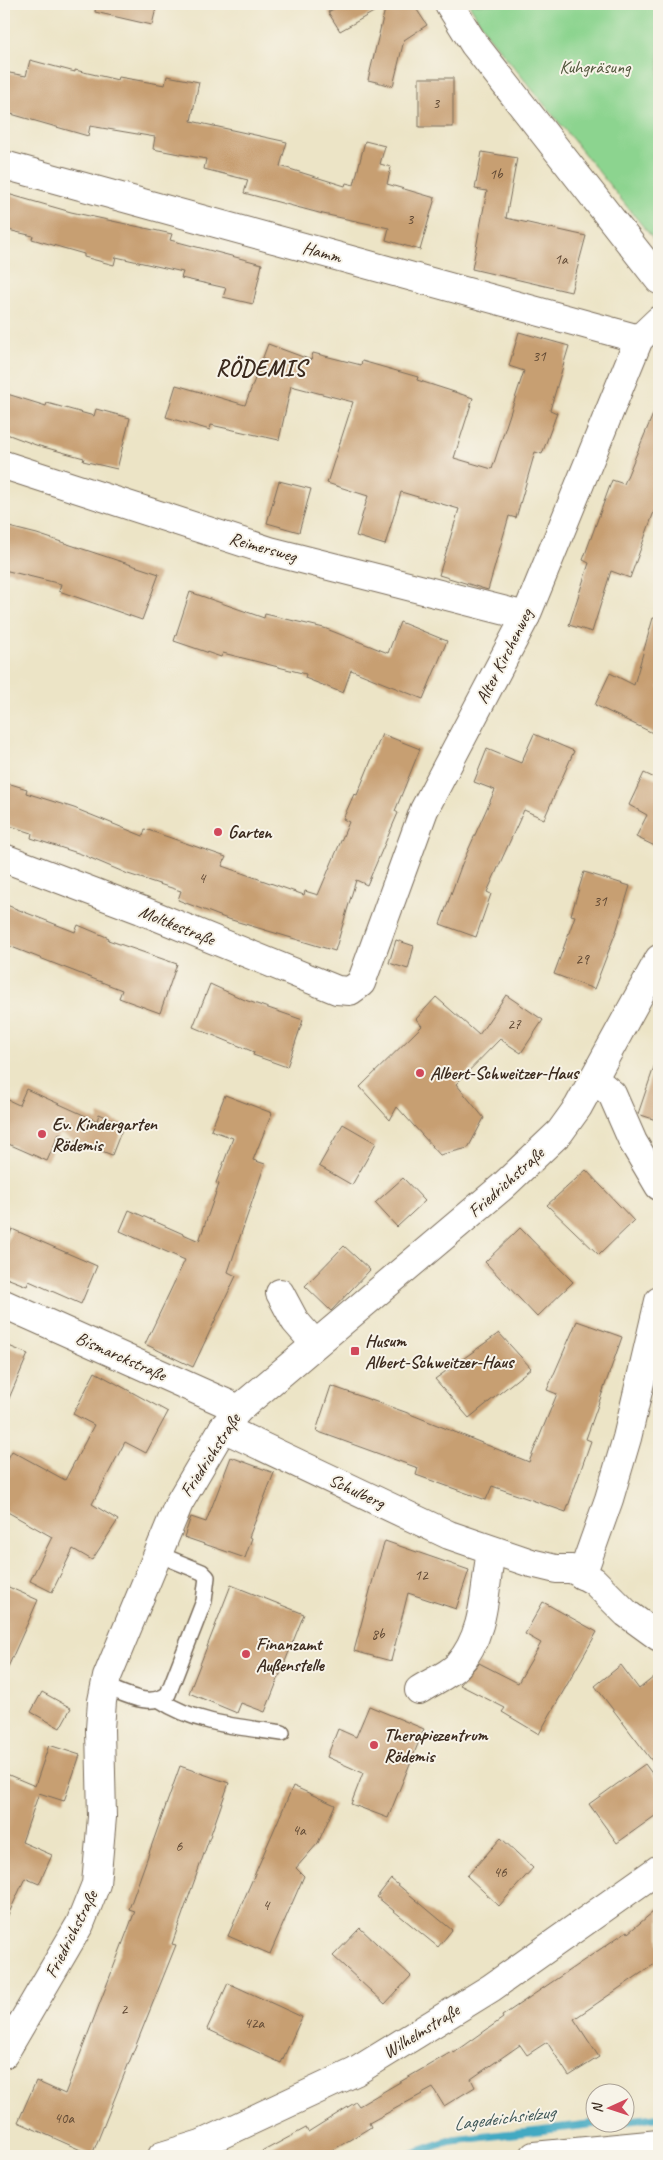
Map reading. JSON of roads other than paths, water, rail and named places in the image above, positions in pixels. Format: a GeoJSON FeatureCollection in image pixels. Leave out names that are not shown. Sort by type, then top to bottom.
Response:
{"type":"FeatureCollection","features":[{"type":"Feature","properties":{"kind":"street"},"geometry":{"type":"LineString","coordinates":[[449,4],[474,44],[659,280]]}},
{"type":"Feature","properties":{"kind":"street","name":"Hamm"},"geometry":{"type":"LineString","coordinates":[[4,165],[639,339]]}},
{"type":"Feature","properties":{"kind":"street","name":"Alter Kirchenweg"},"geometry":{"type":"LineString","coordinates":[[350,991],[361,984],[424,810],[526,616],[639,339],[659,320]]}},
{"type":"Feature","properties":{"kind":"street","name":"Reimersweg"},"geometry":{"type":"LineString","coordinates":[[4,465],[270,550],[526,616]]}},
{"type":"Feature","properties":{"kind":"street","name":"Moltkestraße"},"geometry":{"type":"LineString","coordinates":[[4,858],[141,910],[336,990],[350,991]]}},
{"type":"Feature","properties":{"kind":"street","name":"Friedrichstraße"},"geometry":{"type":"LineString","coordinates":[[4,2054],[14,2017],[80,1924],[96,1884],[102,1817],[100,1729],[104,1686],[179,1504],[231,1419],[315,1344],[494,1193],[560,1132],[594,1078],[659,959]]}},
{"type":"Feature","properties":{"kind":"street"},"geometry":{"type":"LineString","coordinates":[[594,1078],[612,1094],[633,1142],[659,1186]]}},
{"type":"Feature","properties":{"kind":"street"},"geometry":{"type":"LineString","coordinates":[[280,1293],[295,1321],[315,1344]]}},
{"type":"Feature","properties":{"kind":"street"},"geometry":{"type":"LineString","coordinates":[[582,1575],[628,1438],[659,1301]]}},
{"type":"Feature","properties":{"kind":"street","name":"Bismarckstraße"},"geometry":{"type":"LineString","coordinates":[[4,1304],[231,1419]]}},
{"type":"Feature","properties":{"kind":"street","name":"Schulberg"},"geometry":{"type":"LineString","coordinates":[[231,1419],[450,1535],[491,1551],[556,1569],[572,1569],[594,1582],[626,1613],[659,1637]]}},
{"type":"Feature","properties":{"kind":"street"},"geometry":{"type":"LineString","coordinates":[[419,1690],[458,1666],[473,1641],[483,1615],[485,1583],[491,1551]]}},
{"type":"Feature","properties":{"kind":"street","name":"Wilhelmstraße"},"geometry":{"type":"LineString","coordinates":[[162,2156],[201,2144],[355,2072],[491,1988],[659,1869]]}},
{"type":"Feature","properties":{"kind":"street"},"geometry":{"type":"LineString","coordinates":[[534,2156],[659,2144]]}},
{"type":"Feature","properties":{"kind":"lane"},"geometry":{"type":"LineString","coordinates":[[104,1686],[151,1702],[160,1700],[168,1694],[204,1602],[207,1577],[202,1572],[158,1554]]}},
{"type":"Feature","properties":{"kind":"lane"},"geometry":{"type":"LineString","coordinates":[[160,1700],[177,1712],[216,1723],[282,1733]]}},
{"type":"Feature","properties":{"kind":"waterway","name":"Lagedeichsielzug"},"geometry":{"type":"LineString","coordinates":[[636,2120],[659,2117]]}},
{"type":"Feature","properties":{"kind":"waterway","name":"Lagedeichsielzug"},"geometry":{"type":"LineString","coordinates":[[405,2156],[449,2141],[586,2125]]}},
{"type":"Feature","properties":{"kind":"place","name":"Garten"},"geometry":{"type":"Point","coordinates":[218,832]}},
{"type":"Feature","properties":{"kind":"place","name":"Albert-Schweitzer-Haus"},"geometry":{"type":"Point","coordinates":[420,1073]}},
{"type":"Feature","properties":{"kind":"place","name":"Ev. Kindergarten Rödemis"},"geometry":{"type":"Point","coordinates":[42,1134]}},
{"type":"Feature","properties":{"kind":"place","name":"Husum Albert-Schweitzer-Haus"},"geometry":{"type":"Point","coordinates":[355,1351]}},
{"type":"Feature","properties":{"kind":"place","name":"Finanzamt Außenstelle"},"geometry":{"type":"Point","coordinates":[246,1654]}},
{"type":"Feature","properties":{"kind":"place","name":"Therapiezentrum Rödemis"},"geometry":{"type":"Point","coordinates":[374,1745]}},
{"type":"Feature","properties":{"kind":"district","name":"RÖDEMIS"},"geometry":{"type":"Point","coordinates":[261,369]}},
{"type":"Feature","properties":{"kind":"park label","name":"Kuhgräsung"},"geometry":{"type":"Point","coordinates":[595,67]}}]}
